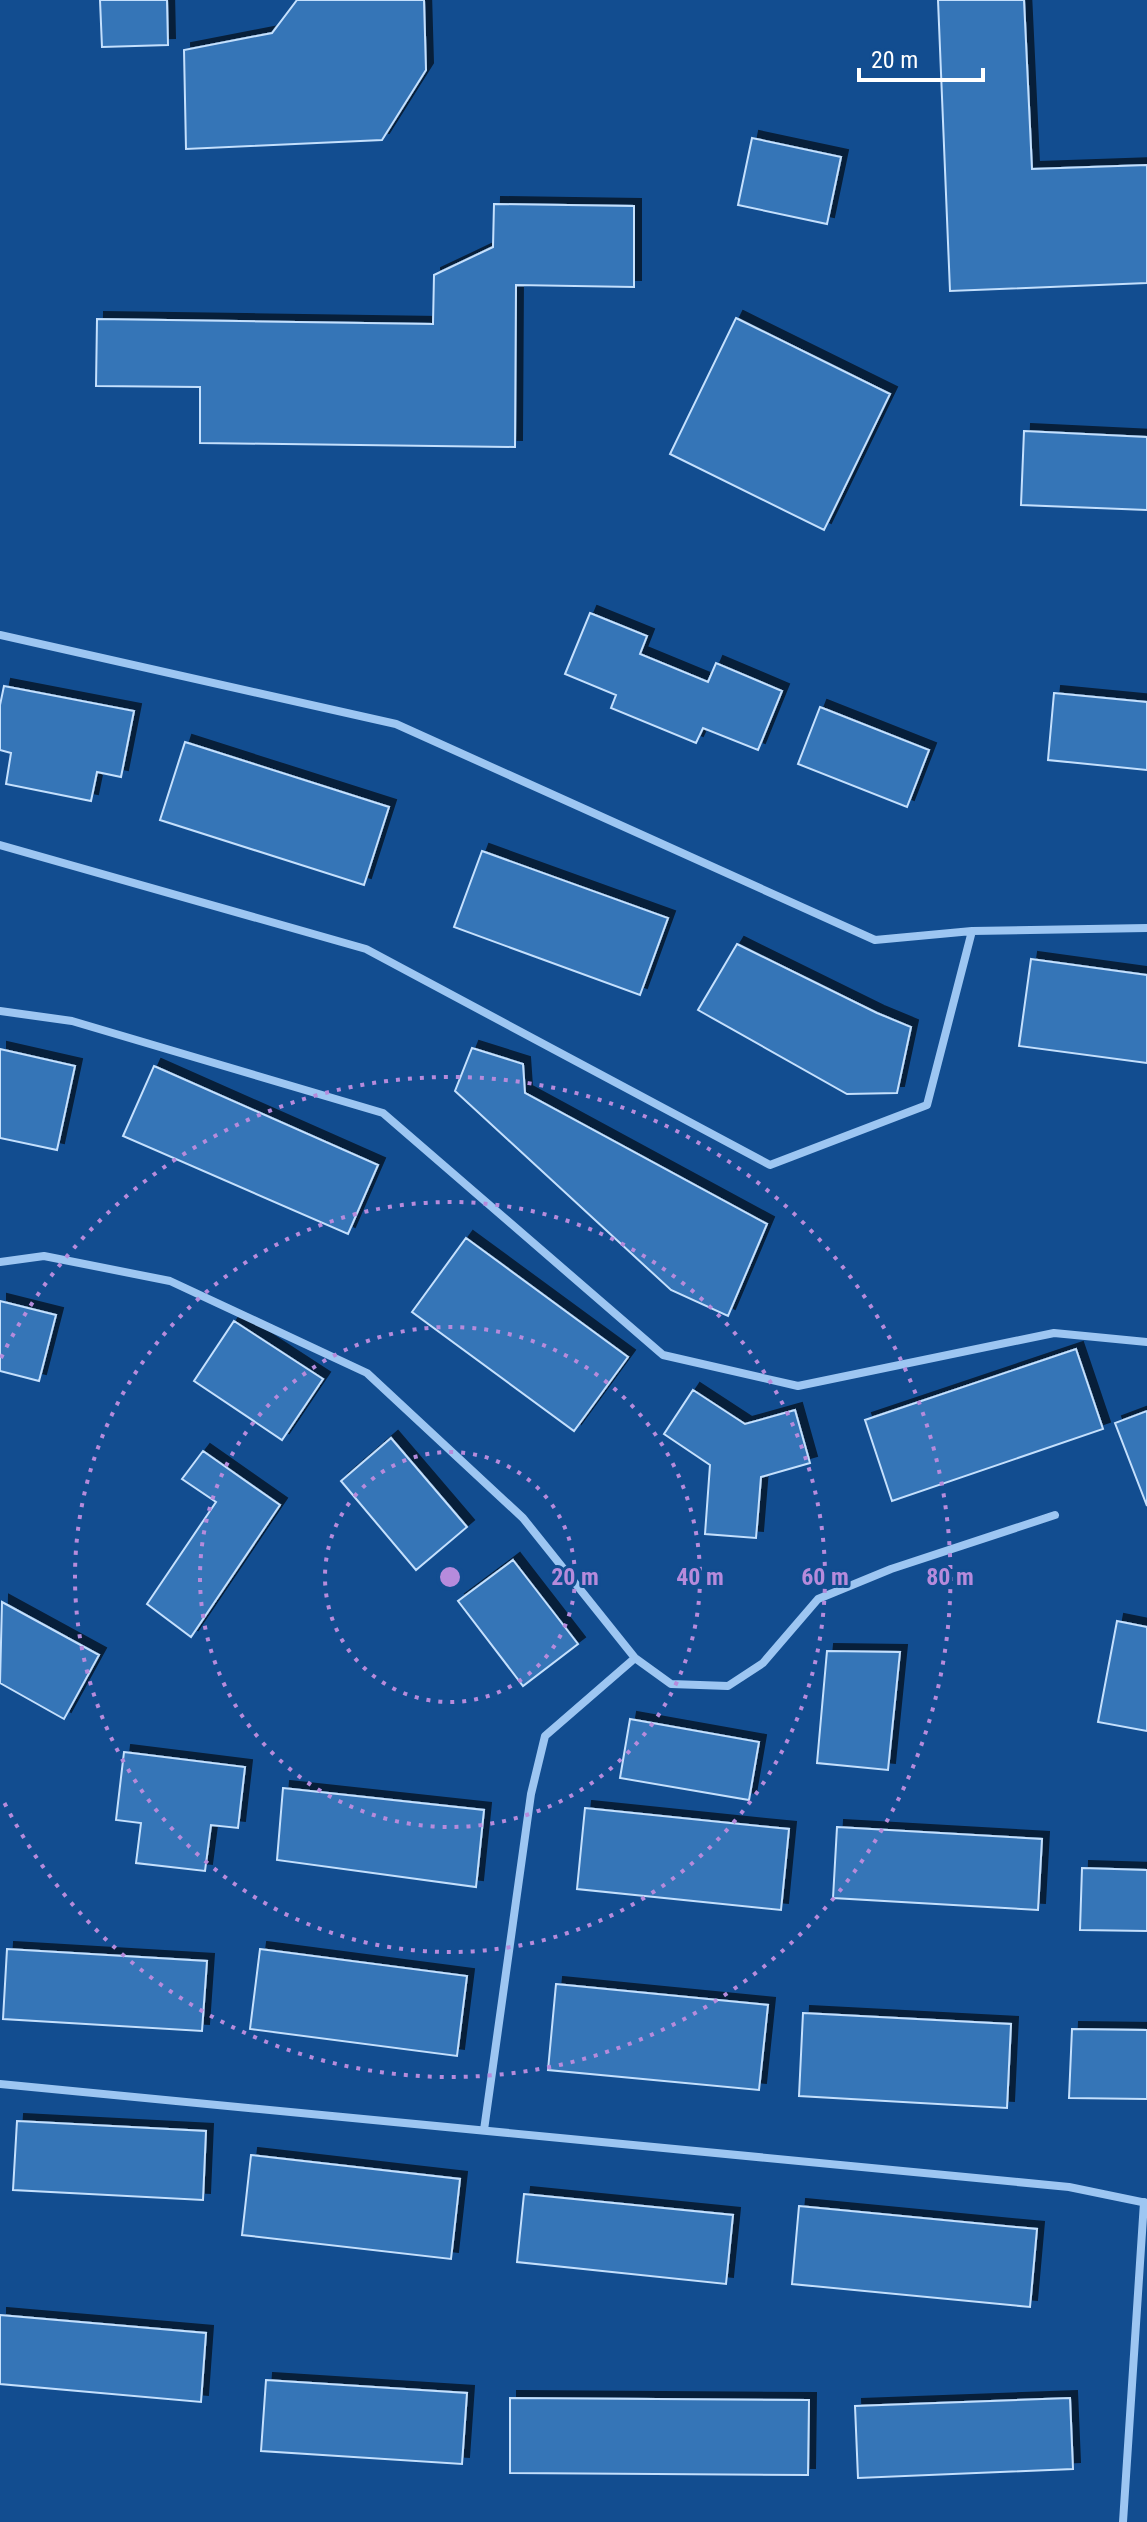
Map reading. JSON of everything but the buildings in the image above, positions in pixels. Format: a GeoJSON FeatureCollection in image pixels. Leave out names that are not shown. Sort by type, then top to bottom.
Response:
{"type":"FeatureCollection","features":[{"type":"Feature","properties":{"kind":"street"},"geometry":{"type":"LineString","coordinates":[[0,635],[396,724],[875,940],[972,931],[1147,928]]}},
{"type":"Feature","properties":{"kind":"street"},"geometry":{"type":"LineString","coordinates":[[0,845],[366,949],[770,1165],[927,1105],[972,931]]}},
{"type":"Feature","properties":{"kind":"street"},"geometry":{"type":"LineString","coordinates":[[0,1011],[72,1021],[383,1113],[663,1355],[798,1386],[1054,1333],[1147,1342]]}},
{"type":"Feature","properties":{"kind":"street"},"geometry":{"type":"LineString","coordinates":[[0,1262],[44,1256],[170,1281],[367,1373],[523,1518],[635,1658],[671,1684],[728,1686],[763,1663],[818,1599],[891,1569],[1055,1515]]}},
{"type":"Feature","properties":{"kind":"street"},"geometry":{"type":"LineString","coordinates":[[484,2130],[531,1794],[545,1736],[635,1658]]}},
{"type":"Feature","properties":{"kind":"street"},"geometry":{"type":"LineString","coordinates":[[0,2084],[1069,2187],[1146,2203],[1123,2522]]}}]}
